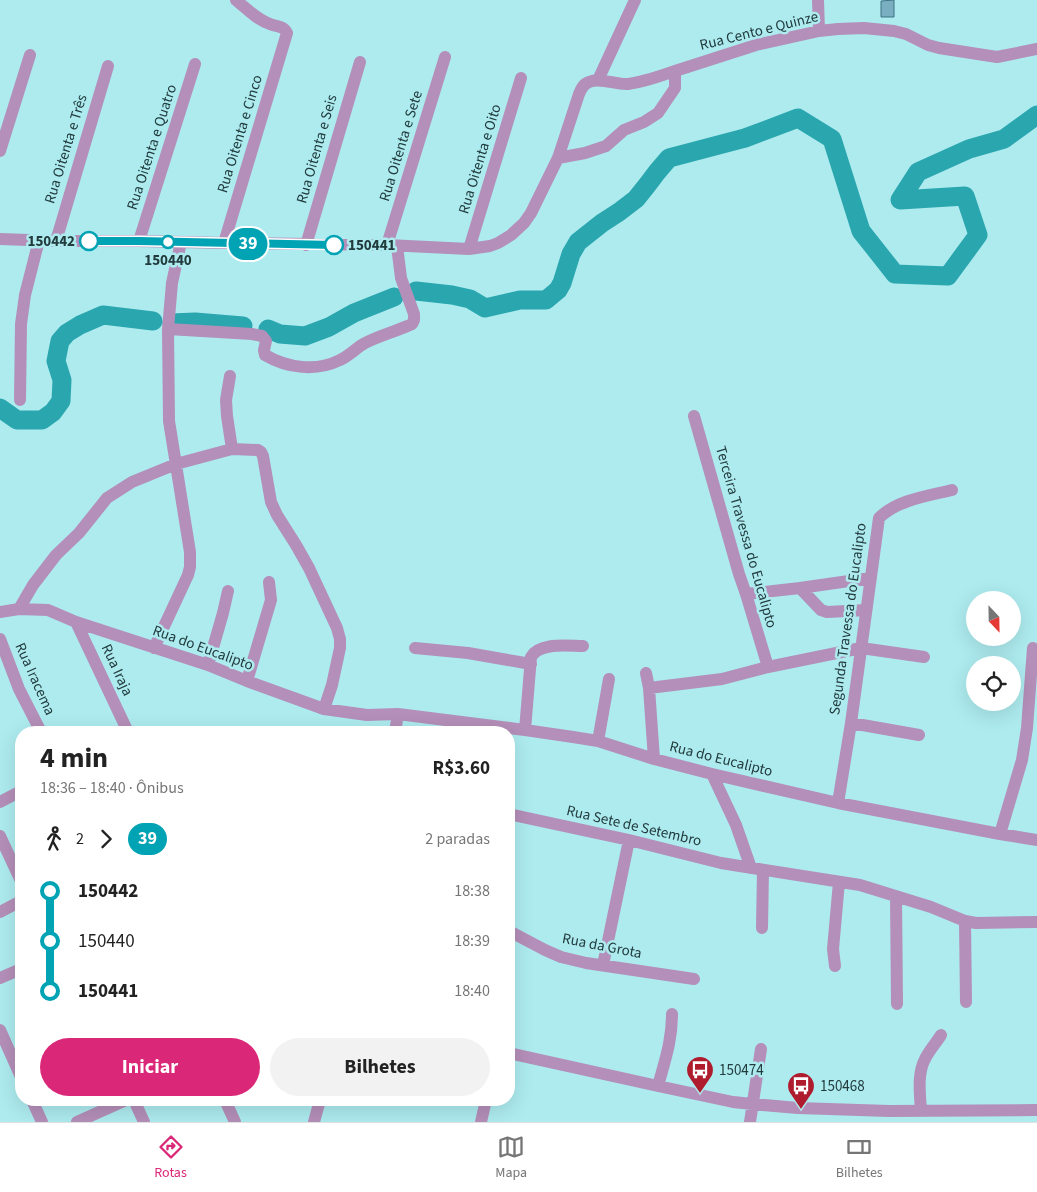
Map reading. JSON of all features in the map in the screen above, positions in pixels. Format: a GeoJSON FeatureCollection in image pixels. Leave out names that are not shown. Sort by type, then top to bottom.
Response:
{"type":"FeatureCollection","features":[{"type":"Feature","properties":{"kind":"street","name":"Rua Oitenta e Cinco"},"geometry":{"type":"LineString","coordinates":[[224,243],[287,33],[282,27],[269,24],[257,17],[236,0]]}},
{"type":"Feature","properties":{"kind":"street"},"geometry":{"type":"LineString","coordinates":[[0,239],[392,245],[470,249],[498,243],[511,235],[524,223],[531,213],[558,158],[582,87],[587,82],[598,80],[635,0]]}},
{"type":"Feature","properties":{"kind":"street"},"geometry":{"type":"LineString","coordinates":[[818,0],[819,31]]}},
{"type":"Feature","properties":{"kind":"street","name":"Rua Cento e Quinze"},"geometry":{"type":"LineString","coordinates":[[598,80],[628,84],[675,72],[756,45],[819,31],[864,28],[894,31],[906,34],[938,48],[997,56],[1037,49]]}},
{"type":"Feature","properties":{"kind":"street"},"geometry":{"type":"LineString","coordinates":[[0,151],[30,55]]}},
{"type":"Feature","properties":{"kind":"street","name":"Rua Oitenta e Sete"},"geometry":{"type":"LineString","coordinates":[[392,245],[445,57]]}},
{"type":"Feature","properties":{"kind":"street","name":"Rua Oitenta e Seis"},"geometry":{"type":"LineString","coordinates":[[306,245],[360,62]]}},
{"type":"Feature","properties":{"kind":"street","name":"Rua Oitenta e Quatro"},"geometry":{"type":"LineString","coordinates":[[139,241],[195,64]]}},
{"type":"Feature","properties":{"kind":"street","name":"Rua Oitenta e Três"},"geometry":{"type":"LineString","coordinates":[[56,241],[108,66]]}},
{"type":"Feature","properties":{"kind":"street"},"geometry":{"type":"LineString","coordinates":[[558,158],[585,153],[606,146],[624,130],[658,114],[675,88],[675,72]]}},
{"type":"Feature","properties":{"kind":"street","name":"Rua Oitenta e Oito"},"geometry":{"type":"LineString","coordinates":[[470,249],[521,78]]}},
{"type":"Feature","properties":{"kind":"street"},"geometry":{"type":"LineString","coordinates":[[20,400],[21,324],[25,295],[39,240]]}},
{"type":"Feature","properties":{"kind":"street"},"geometry":{"type":"LineString","coordinates":[[154,648],[190,567],[190,552],[169,420],[168,329],[172,283],[181,242]]}},
{"type":"Feature","properties":{"kind":"street"},"geometry":{"type":"LineString","coordinates":[[168,329],[252,334],[262,336],[266,341],[264,354],[266,356],[292,365],[307,367],[324,366],[335,362],[384,334],[412,324],[414,320],[414,314],[400,278],[392,245]]}},
{"type":"Feature","properties":{"kind":"street"},"geometry":{"type":"LineString","coordinates":[[230,376],[226,400],[232,449]]}},
{"type":"Feature","properties":{"kind":"street","name":"Terceira Travessa do Eucalipto"},"geometry":{"type":"LineString","coordinates":[[694,416],[768,668]]}},
{"type":"Feature","properties":{"kind":"street"},"geometry":{"type":"LineString","coordinates":[[19,609],[33,585],[56,555],[79,533],[107,498],[132,482],[176,464],[232,449],[258,450],[261,452],[271,502],[309,568],[337,628],[340,639],[340,648],[332,684],[324,709]]}},
{"type":"Feature","properties":{"kind":"street","name":"Segunda Travessa do Eucalipto"},"geometry":{"type":"LineString","coordinates":[[838,803],[851,723],[878,518],[892,508],[907,501],[952,490]]}},
{"type":"Feature","properties":{"kind":"street"},"geometry":{"type":"LineString","coordinates":[[746,594],[870,578]]}},
{"type":"Feature","properties":{"kind":"street"},"geometry":{"type":"LineString","coordinates":[[247,681],[270,600],[269,582]]}},
{"type":"Feature","properties":{"kind":"street"},"geometry":{"type":"LineString","coordinates":[[800,588],[821,610],[827,612],[866,610]]}},
{"type":"Feature","properties":{"kind":"street"},"geometry":{"type":"LineString","coordinates":[[208,665],[228,591]]}},
{"type":"Feature","properties":{"kind":"street","name":"Rua do Eucalipto"},"geometry":{"type":"LineString","coordinates":[[0,612],[19,609],[48,610],[76,622],[208,665],[324,709],[367,714],[398,714],[493,726]]}},
{"type":"Feature","properties":{"kind":"street","name":"Rua Iraja"},"geometry":{"type":"LineString","coordinates":[[76,622],[125,726]]}},
{"type":"Feature","properties":{"kind":"street","name":"Rua Iracema"},"geometry":{"type":"LineString","coordinates":[[0,639],[18,689],[38,726]]}},
{"type":"Feature","properties":{"kind":"street"},"geometry":{"type":"LineString","coordinates":[[525,730],[531,657],[534,652],[537,649],[548,646],[582,646]]}},
{"type":"Feature","properties":{"kind":"street"},"geometry":{"type":"LineString","coordinates":[[416,648],[468,653],[531,664]]}},
{"type":"Feature","properties":{"kind":"street"},"geometry":{"type":"LineString","coordinates":[[649,688],[714,680],[861,648],[924,657]]}},
{"type":"Feature","properties":{"kind":"street"},"geometry":{"type":"LineString","coordinates":[[1000,834],[1022,760],[1027,728],[1033,648]]}},
{"type":"Feature","properties":{"kind":"street"},"geometry":{"type":"LineString","coordinates":[[646,673],[649,688],[654,759]]}},
{"type":"Feature","properties":{"kind":"street"},"geometry":{"type":"LineString","coordinates":[[598,742],[609,679]]}},
{"type":"Feature","properties":{"kind":"street"},"geometry":{"type":"LineString","coordinates":[[396,726],[398,714]]}},
{"type":"Feature","properties":{"kind":"street"},"geometry":{"type":"LineString","coordinates":[[851,723],[918,735]]}},
{"type":"Feature","properties":{"kind":"street","name":"Rua do Eucalipto"},"geometry":{"type":"LineString","coordinates":[[515,729],[598,742],[712,774],[838,803],[1037,840]]}},
{"type":"Feature","properties":{"kind":"street"},"geometry":{"type":"LineString","coordinates":[[712,774],[757,869],[762,928]]}},
{"type":"Feature","properties":{"kind":"street"},"geometry":{"type":"LineString","coordinates":[[0,802],[15,795]]}},
{"type":"Feature","properties":{"kind":"street","name":"Rua Sete de Setembro"},"geometry":{"type":"LineString","coordinates":[[515,815],[629,840],[721,863],[860,885],[931,907],[965,921],[976,923],[1037,922]]}},
{"type":"Feature","properties":{"kind":"street"},"geometry":{"type":"LineString","coordinates":[[0,836],[15,868]]}},
{"type":"Feature","properties":{"kind":"street"},"geometry":{"type":"LineString","coordinates":[[603,965],[629,840]]}},
{"type":"Feature","properties":{"kind":"street"},"geometry":{"type":"LineString","coordinates":[[836,966],[833,949],[839,882]]}},
{"type":"Feature","properties":{"kind":"street"},"geometry":{"type":"LineString","coordinates":[[896,896],[897,1004]]}},
{"type":"Feature","properties":{"kind":"street"},"geometry":{"type":"LineString","coordinates":[[0,912],[15,904]]}},
{"type":"Feature","properties":{"kind":"street"},"geometry":{"type":"LineString","coordinates":[[965,921],[966,1002]]}},
{"type":"Feature","properties":{"kind":"street","name":"Rua da Grota"},"geometry":{"type":"LineString","coordinates":[[515,934],[555,955],[586,963],[694,979]]}},
{"type":"Feature","properties":{"kind":"street"},"geometry":{"type":"LineString","coordinates":[[0,978],[15,972]]}},
{"type":"Feature","properties":{"kind":"street"},"geometry":{"type":"LineString","coordinates":[[658,1086],[672,1032],[672,1014]]}},
{"type":"Feature","properties":{"kind":"street"},"geometry":{"type":"LineString","coordinates":[[0,1030],[15,1064]]}},
{"type":"Feature","properties":{"kind":"street"},"geometry":{"type":"LineString","coordinates":[[922,1111],[920,1074],[925,1059],[941,1035]]}},
{"type":"Feature","properties":{"kind":"street"},"geometry":{"type":"LineString","coordinates":[[750,1122],[761,1049]]}},
{"type":"Feature","properties":{"kind":"street"},"geometry":{"type":"LineString","coordinates":[[515,1054],[733,1102],[798,1108],[922,1111],[1037,1110]]}},
{"type":"Feature","properties":{"kind":"street"},"geometry":{"type":"LineString","coordinates":[[35,1106],[42,1122]]}},
{"type":"Feature","properties":{"kind":"street"},"geometry":{"type":"LineString","coordinates":[[77,1122],[113,1106]]}},
{"type":"Feature","properties":{"kind":"street"},"geometry":{"type":"LineString","coordinates":[[137,1106],[144,1122]]}},
{"type":"Feature","properties":{"kind":"street"},"geometry":{"type":"LineString","coordinates":[[227,1106],[235,1122]]}},
{"type":"Feature","properties":{"kind":"street"},"geometry":{"type":"LineString","coordinates":[[314,1122],[318,1106]]}},
{"type":"Feature","properties":{"kind":"street"},"geometry":{"type":"LineString","coordinates":[[481,1122],[485,1106]]}},
{"type":"Feature","properties":{"kind":"building"},"geometry":{"type":"Polygon","coordinates":[[[894,0],[894,17],[881,17],[881,1],[894,0]]]}},
{"type":"Feature","properties":{"kind":"waterway"},"geometry":{"type":"LineString","coordinates":[[416,291],[470,299],[485,308],[520,300],[546,300],[558,290],[562,283],[571,254],[578,242],[636,199],[669,158],[745,138],[798,118],[832,139],[861,231],[895,274],[948,276],[978,235],[965,196],[900,200],[918,172],[969,149],[1004,139],[1037,115]]}},
{"type":"Feature","properties":{"kind":"waterway"},"geometry":{"type":"LineString","coordinates":[[268,329],[280,334],[305,336],[394,297]]}},
{"type":"Feature","properties":{"kind":"waterway"},"geometry":{"type":"LineString","coordinates":[[0,408],[17,420],[42,420],[53,412],[61,401],[62,380],[56,361],[60,341],[67,333],[80,325],[103,315],[153,321]]}},
{"type":"Feature","properties":{"kind":"waterway"},"geometry":{"type":"LineString","coordinates":[[172,323],[195,322],[243,326]]}},
{"type":"Feature","properties":{"kind":"bus line","name":"39"},"geometry":{"type":"LineString","coordinates":[[89,241],[334,245]]}},
{"type":"Feature","properties":{"kind":"place","name":"150442"},"geometry":{"type":"Point","coordinates":[89,241]}},
{"type":"Feature","properties":{"kind":"place","name":"150440"},"geometry":{"type":"Point","coordinates":[168,242]}},
{"type":"Feature","properties":{"kind":"place","name":"150441"},"geometry":{"type":"Point","coordinates":[334,245]}},
{"type":"Feature","properties":{"kind":"place","name":"150474"},"geometry":{"type":"Point","coordinates":[700,1094]}},
{"type":"Feature","properties":{"kind":"place","name":"150468"},"geometry":{"type":"Point","coordinates":[801,1110]}}]}
